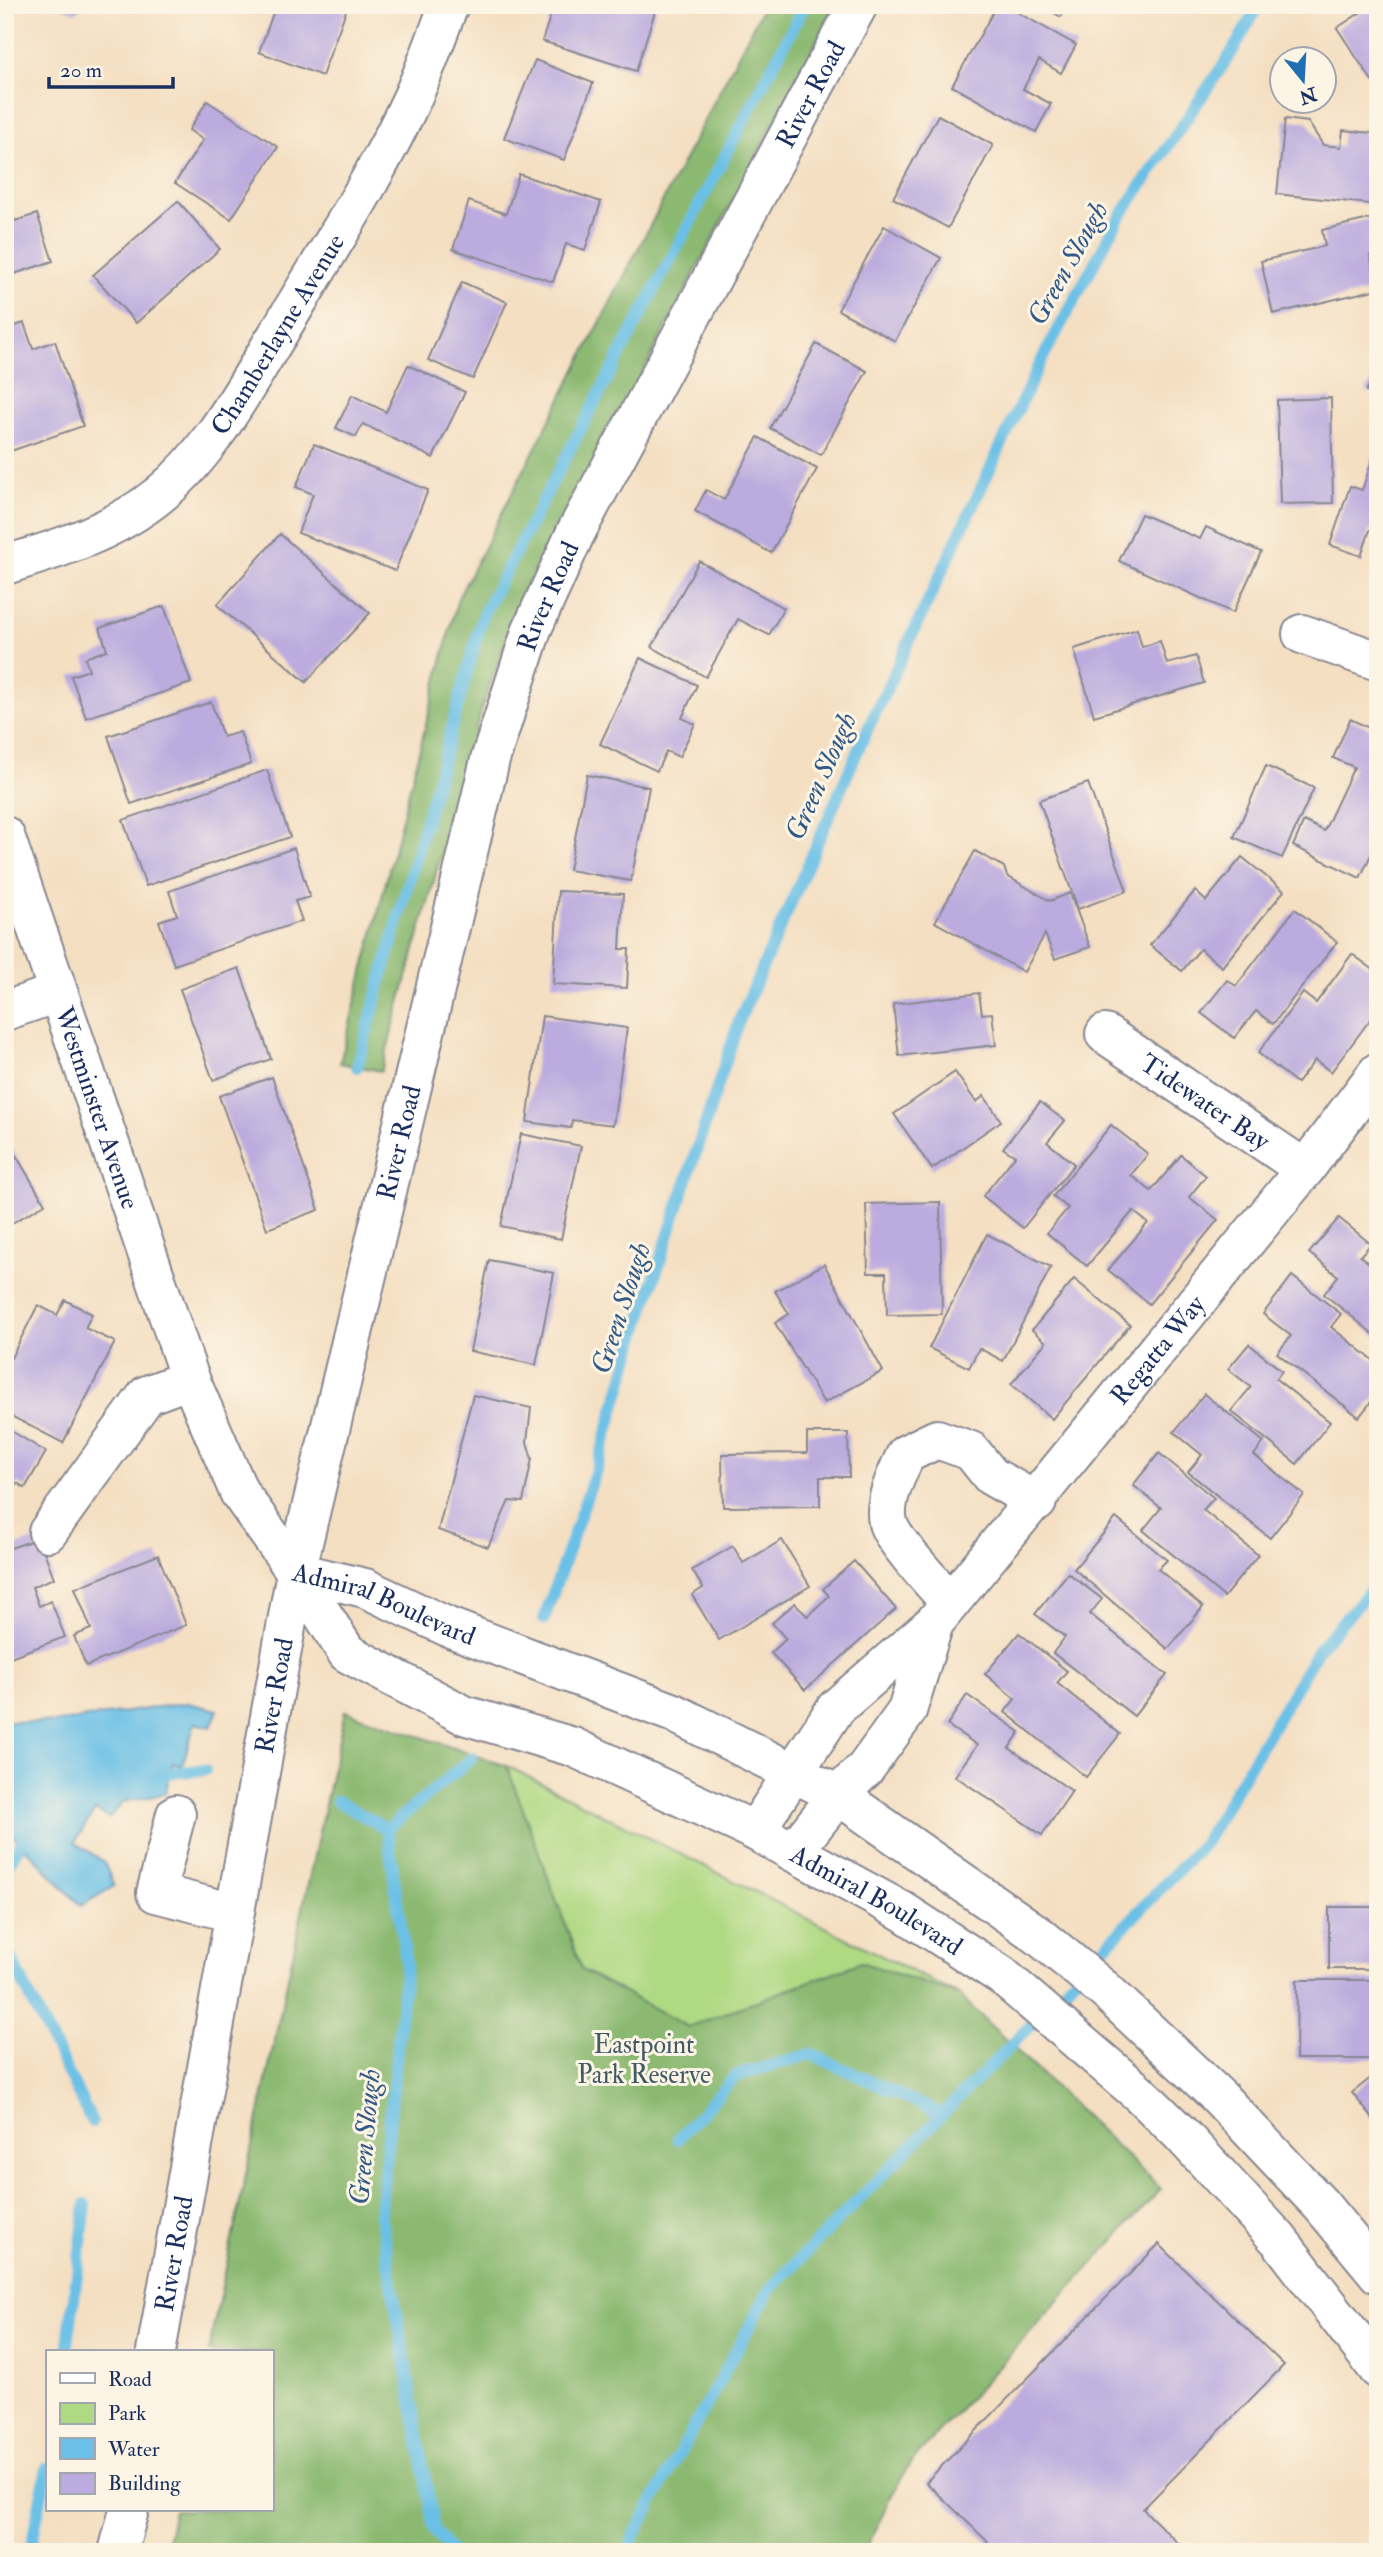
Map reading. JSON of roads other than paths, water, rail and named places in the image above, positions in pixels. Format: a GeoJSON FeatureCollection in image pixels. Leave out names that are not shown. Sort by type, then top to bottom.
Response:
{"type":"FeatureCollection","features":[{"type":"Feature","properties":{"kind":"street","name":"Chamberlayne Avenue"},"geometry":{"type":"LineString","coordinates":[[5,565],[78,541],[124,520],[160,494],[226,419],[373,175],[414,93],[449,5]]}},
{"type":"Feature","properties":{"kind":"street","name":"River Road"},"geometry":{"type":"LineString","coordinates":[[156,2350],[296,1572],[490,760],[532,629],[576,532],[858,5]]}},
{"type":"Feature","properties":{"kind":"street"},"geometry":{"type":"LineString","coordinates":[[1302,634],[1378,661]]}},
{"type":"Feature","properties":{"kind":"street","name":"Westminster Avenue"},"geometry":{"type":"LineString","coordinates":[[5,835],[190,1380],[239,1492],[296,1572]]}},
{"type":"Feature","properties":{"kind":"street"},"geometry":{"type":"LineString","coordinates":[[5,1011],[57,993]]}},
{"type":"Feature","properties":{"kind":"street","name":"Tidewater Bay"},"geometry":{"type":"LineString","coordinates":[[1105,1034],[1305,1169]]}},
{"type":"Feature","properties":{"kind":"street","name":"Regatta Way"},"geometry":{"type":"LineString","coordinates":[[755,1831],[836,1708],[942,1613],[1037,1502],[1305,1169],[1378,1072]]}},
{"type":"Feature","properties":{"kind":"street"},"geometry":{"type":"LineString","coordinates":[[48,1532],[147,1395],[190,1380]]}},
{"type":"Feature","properties":{"kind":"street"},"geometry":{"type":"LineString","coordinates":[[942,1613],[917,1565],[888,1524],[891,1489],[906,1454],[937,1439],[971,1451],[991,1476],[1037,1502]]}},
{"type":"Feature","properties":{"kind":"street","name":"Admiral Boulevard"},"geometry":{"type":"LineString","coordinates":[[296,1572],[365,1588],[448,1627],[674,1713],[838,1795],[1038,1935],[1106,1991],[1220,2098],[1321,2205],[1378,2274]]}},
{"type":"Feature","properties":{"kind":"street","name":"Admiral Boulevard"},"geometry":{"type":"LineString","coordinates":[[296,1572],[347,1653],[464,1715],[573,1747],[755,1831],[902,1911],[1001,1975],[1153,2106],[1279,2240],[1378,2369]]}},
{"type":"Feature","properties":{"kind":"street","name":"Regatta Way"},"geometry":{"type":"LineString","coordinates":[[793,1852],[838,1795],[865,1769],[907,1711],[942,1613]]}},
{"type":"Feature","properties":{"kind":"street"},"geometry":{"type":"LineString","coordinates":[[176,1814],[156,1893],[234,1913]]}},
{"type":"Feature","properties":{"kind":"street"},"geometry":{"type":"LineString","coordinates":[[118,2552],[128,2512]]}},
{"type":"Feature","properties":{"kind":"water"},"geometry":{"type":"Polygon","coordinates":[[[187,1703],[218,1710],[211,1727],[195,1723],[182,1766],[173,1763],[165,1794],[123,1802],[109,1818],[95,1810],[75,1842],[104,1862],[114,1886],[81,1906],[5,1827],[5,1721],[53,1723],[187,1703]]]}},
{"type":"Feature","properties":{"kind":"waterway"},"geometry":{"type":"LineString","coordinates":[[357,1067],[484,612],[805,5]]}},
{"type":"Feature","properties":{"kind":"waterway","name":"Green Slough"},"geometry":{"type":"LineString","coordinates":[[544,1619],[598,1464],[641,1319],[739,1021],[863,739],[1040,363],[1118,220],[1232,52],[1259,5]]}},
{"type":"Feature","properties":{"kind":"waterway"},"geometry":{"type":"LineString","coordinates":[[630,2552],[634,2536],[770,2289],[1026,2030],[1204,1843],[1319,1648],[1378,1582]]}},
{"type":"Feature","properties":{"kind":"waterway","name":"Green Slough"},"geometry":{"type":"LineString","coordinates":[[387,1829],[472,1758]]}},
{"type":"Feature","properties":{"kind":"waterway"},"geometry":{"type":"LineString","coordinates":[[154,1774],[205,1770]]}},
{"type":"Feature","properties":{"kind":"waterway"},"geometry":{"type":"LineString","coordinates":[[337,1801],[387,1829]]}},
{"type":"Feature","properties":{"kind":"waterway","name":"Green Slough"},"geometry":{"type":"LineString","coordinates":[[387,1829],[406,1962],[380,2214],[434,2530],[451,2552]]}},
{"type":"Feature","properties":{"kind":"waterway"},"geometry":{"type":"LineString","coordinates":[[5,1870],[28,1831]]}},
{"type":"Feature","properties":{"kind":"waterway"},"geometry":{"type":"LineString","coordinates":[[5,1946],[92,2122]]}},
{"type":"Feature","properties":{"kind":"waterway"},"geometry":{"type":"LineString","coordinates":[[678,2139],[735,2076],[811,2054],[941,2114]]}},
{"type":"Feature","properties":{"kind":"waterway"},"geometry":{"type":"LineString","coordinates":[[67,2350],[86,2205]]}},
{"type":"Feature","properties":{"kind":"waterway"},"geometry":{"type":"LineString","coordinates":[[30,2552],[46,2473]]}},
{"type":"Feature","properties":{"kind":"park label","name":"Eastpoint Park Reserve"},"geometry":{"type":"Point","coordinates":[644,2059]}}]}
